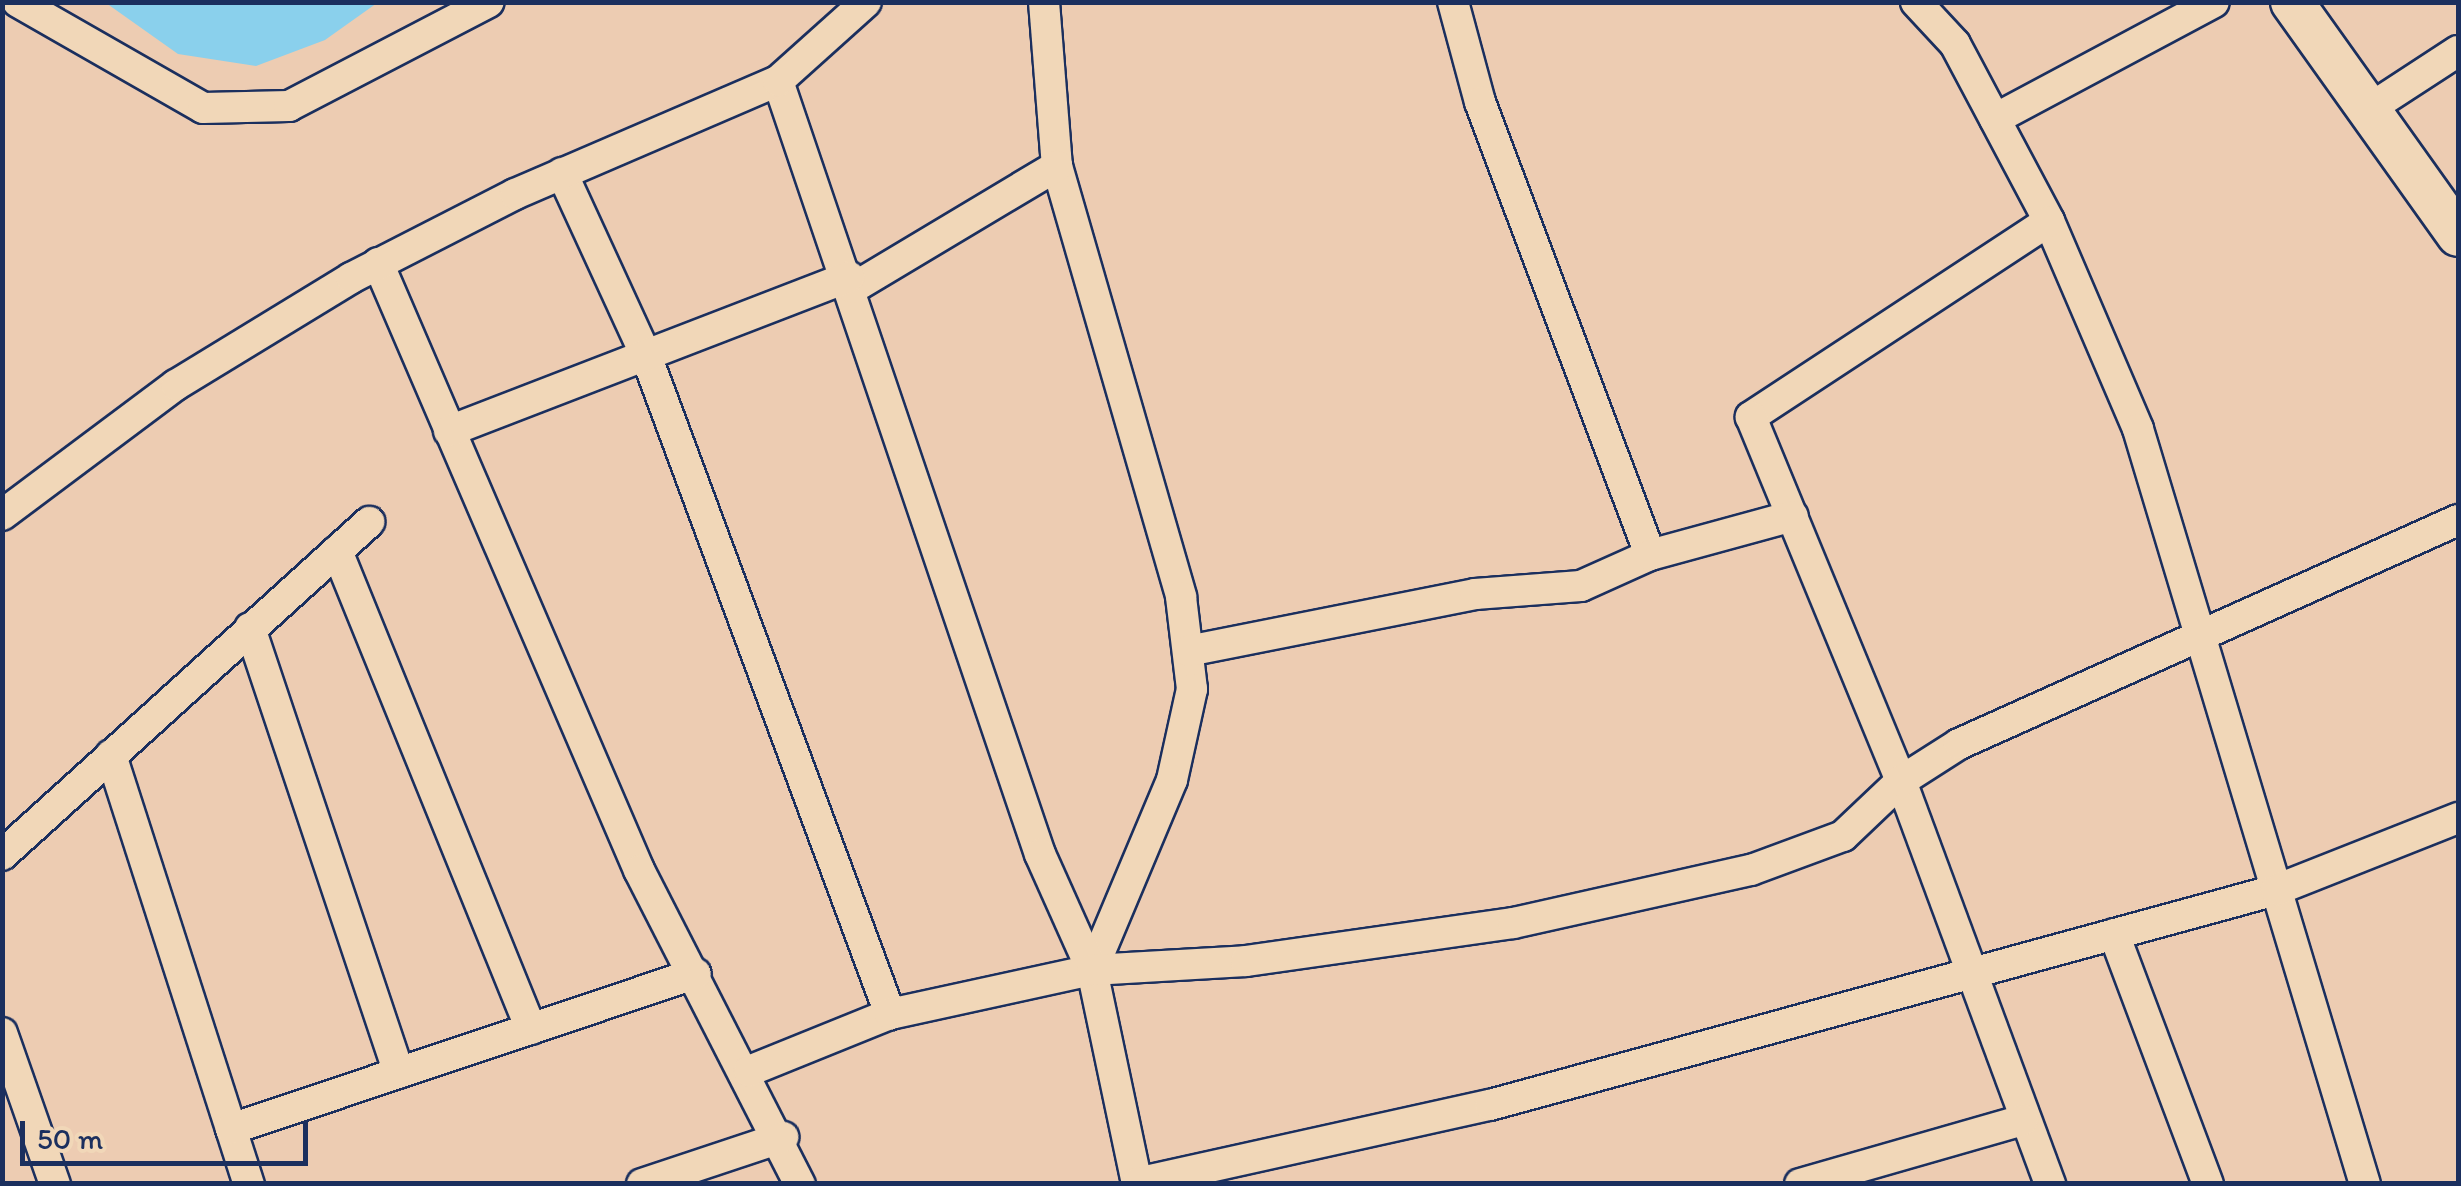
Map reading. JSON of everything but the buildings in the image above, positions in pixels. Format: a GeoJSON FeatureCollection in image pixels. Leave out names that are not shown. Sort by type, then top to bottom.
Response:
{"type":"FeatureCollection","features":[{"type":"Feature","properties":{"kind":"main road"},"geometry":{"type":"LineString","coordinates":[[2292,2],[2458,235]]}},
{"type":"Feature","properties":{"kind":"street"},"geometry":{"type":"LineString","coordinates":[[18,2],[203,108],[290,106],[490,2]]}},
{"type":"Feature","properties":{"kind":"street"},"geometry":{"type":"LineString","coordinates":[[2,515],[176,385],[378,264],[562,173],[778,82],[866,2]]}},
{"type":"Feature","properties":{"kind":"street"},"geometry":{"type":"LineString","coordinates":[[1044,2],[1057,166],[1181,597],[1192,689],[1172,780],[1092,970]]}},
{"type":"Feature","properties":{"kind":"street"},"geometry":{"type":"LineString","coordinates":[[1453,2],[1480,102],[1650,555]]}},
{"type":"Feature","properties":{"kind":"street"},"geometry":{"type":"LineString","coordinates":[[1916,2],[1954,44],[2049,221],[2138,429],[2198,639],[2366,1184]]}},
{"type":"Feature","properties":{"kind":"street"},"geometry":{"type":"LineString","coordinates":[[1995,119],[2214,2]]}},
{"type":"Feature","properties":{"kind":"street"},"geometry":{"type":"LineString","coordinates":[[2369,109],[2458,50]]}},
{"type":"Feature","properties":{"kind":"street"},"geometry":{"type":"LineString","coordinates":[[778,82],[851,282],[1040,854],[1092,970],[1137,1183],[1490,1105],[2276,890],[2458,818]]}},
{"type":"Feature","properties":{"kind":"street"},"geometry":{"type":"LineString","coordinates":[[450,432],[851,282],[1057,166]]}},
{"type":"Feature","properties":{"kind":"street"},"geometry":{"type":"LineString","coordinates":[[562,173],[647,358],[890,1014]]}},
{"type":"Feature","properties":{"kind":"street"},"geometry":{"type":"LineString","coordinates":[[2049,221],[1751,416],[1901,781],[1968,973],[2050,1184]]}},
{"type":"Feature","properties":{"kind":"street"},"geometry":{"type":"LineString","coordinates":[[378,264],[640,870],[783,1137],[800,1184]]}},
{"type":"Feature","properties":{"kind":"street"},"geometry":{"type":"LineString","coordinates":[[1188,651],[1475,594],[1580,586],[1650,555],[1792,516]]}},
{"type":"Feature","properties":{"kind":"street"},"geometry":{"type":"LineString","coordinates":[[748,1071],[890,1014],[1092,970],[1246,961],[1648,897],[1843,836],[1901,781],[1959,744],[2458,520]]}},
{"type":"Feature","properties":{"kind":"street"},"geometry":{"type":"LineString","coordinates":[[2,855],[370,522]]}},
{"type":"Feature","properties":{"kind":"street"},"geometry":{"type":"LineString","coordinates":[[337,551],[531,1029]]}},
{"type":"Feature","properties":{"kind":"street"},"geometry":{"type":"LineString","coordinates":[[250,628],[399,1073]]}},
{"type":"Feature","properties":{"kind":"street"},"geometry":{"type":"LineString","coordinates":[[111,755],[249,1184]]}},
{"type":"Feature","properties":{"kind":"street"},"geometry":{"type":"LineString","coordinates":[[2114,934],[2208,1184]]}},
{"type":"Feature","properties":{"kind":"street"},"geometry":{"type":"LineString","coordinates":[[231,1129],[696,973]]}},
{"type":"Feature","properties":{"kind":"street"},"geometry":{"type":"LineString","coordinates":[[2,1033],[55,1184]]}},
{"type":"Feature","properties":{"kind":"street"},"geometry":{"type":"LineString","coordinates":[[1800,1184],[2023,1120]]}},
{"type":"Feature","properties":{"kind":"street"},"geometry":{"type":"LineString","coordinates":[[642,1184],[783,1137]]}},
{"type":"Feature","properties":{"kind":"water"},"geometry":{"type":"Polygon","coordinates":[[[106,3],[377,3],[325,40],[256,66],[178,54],[106,3]]]}}]}
